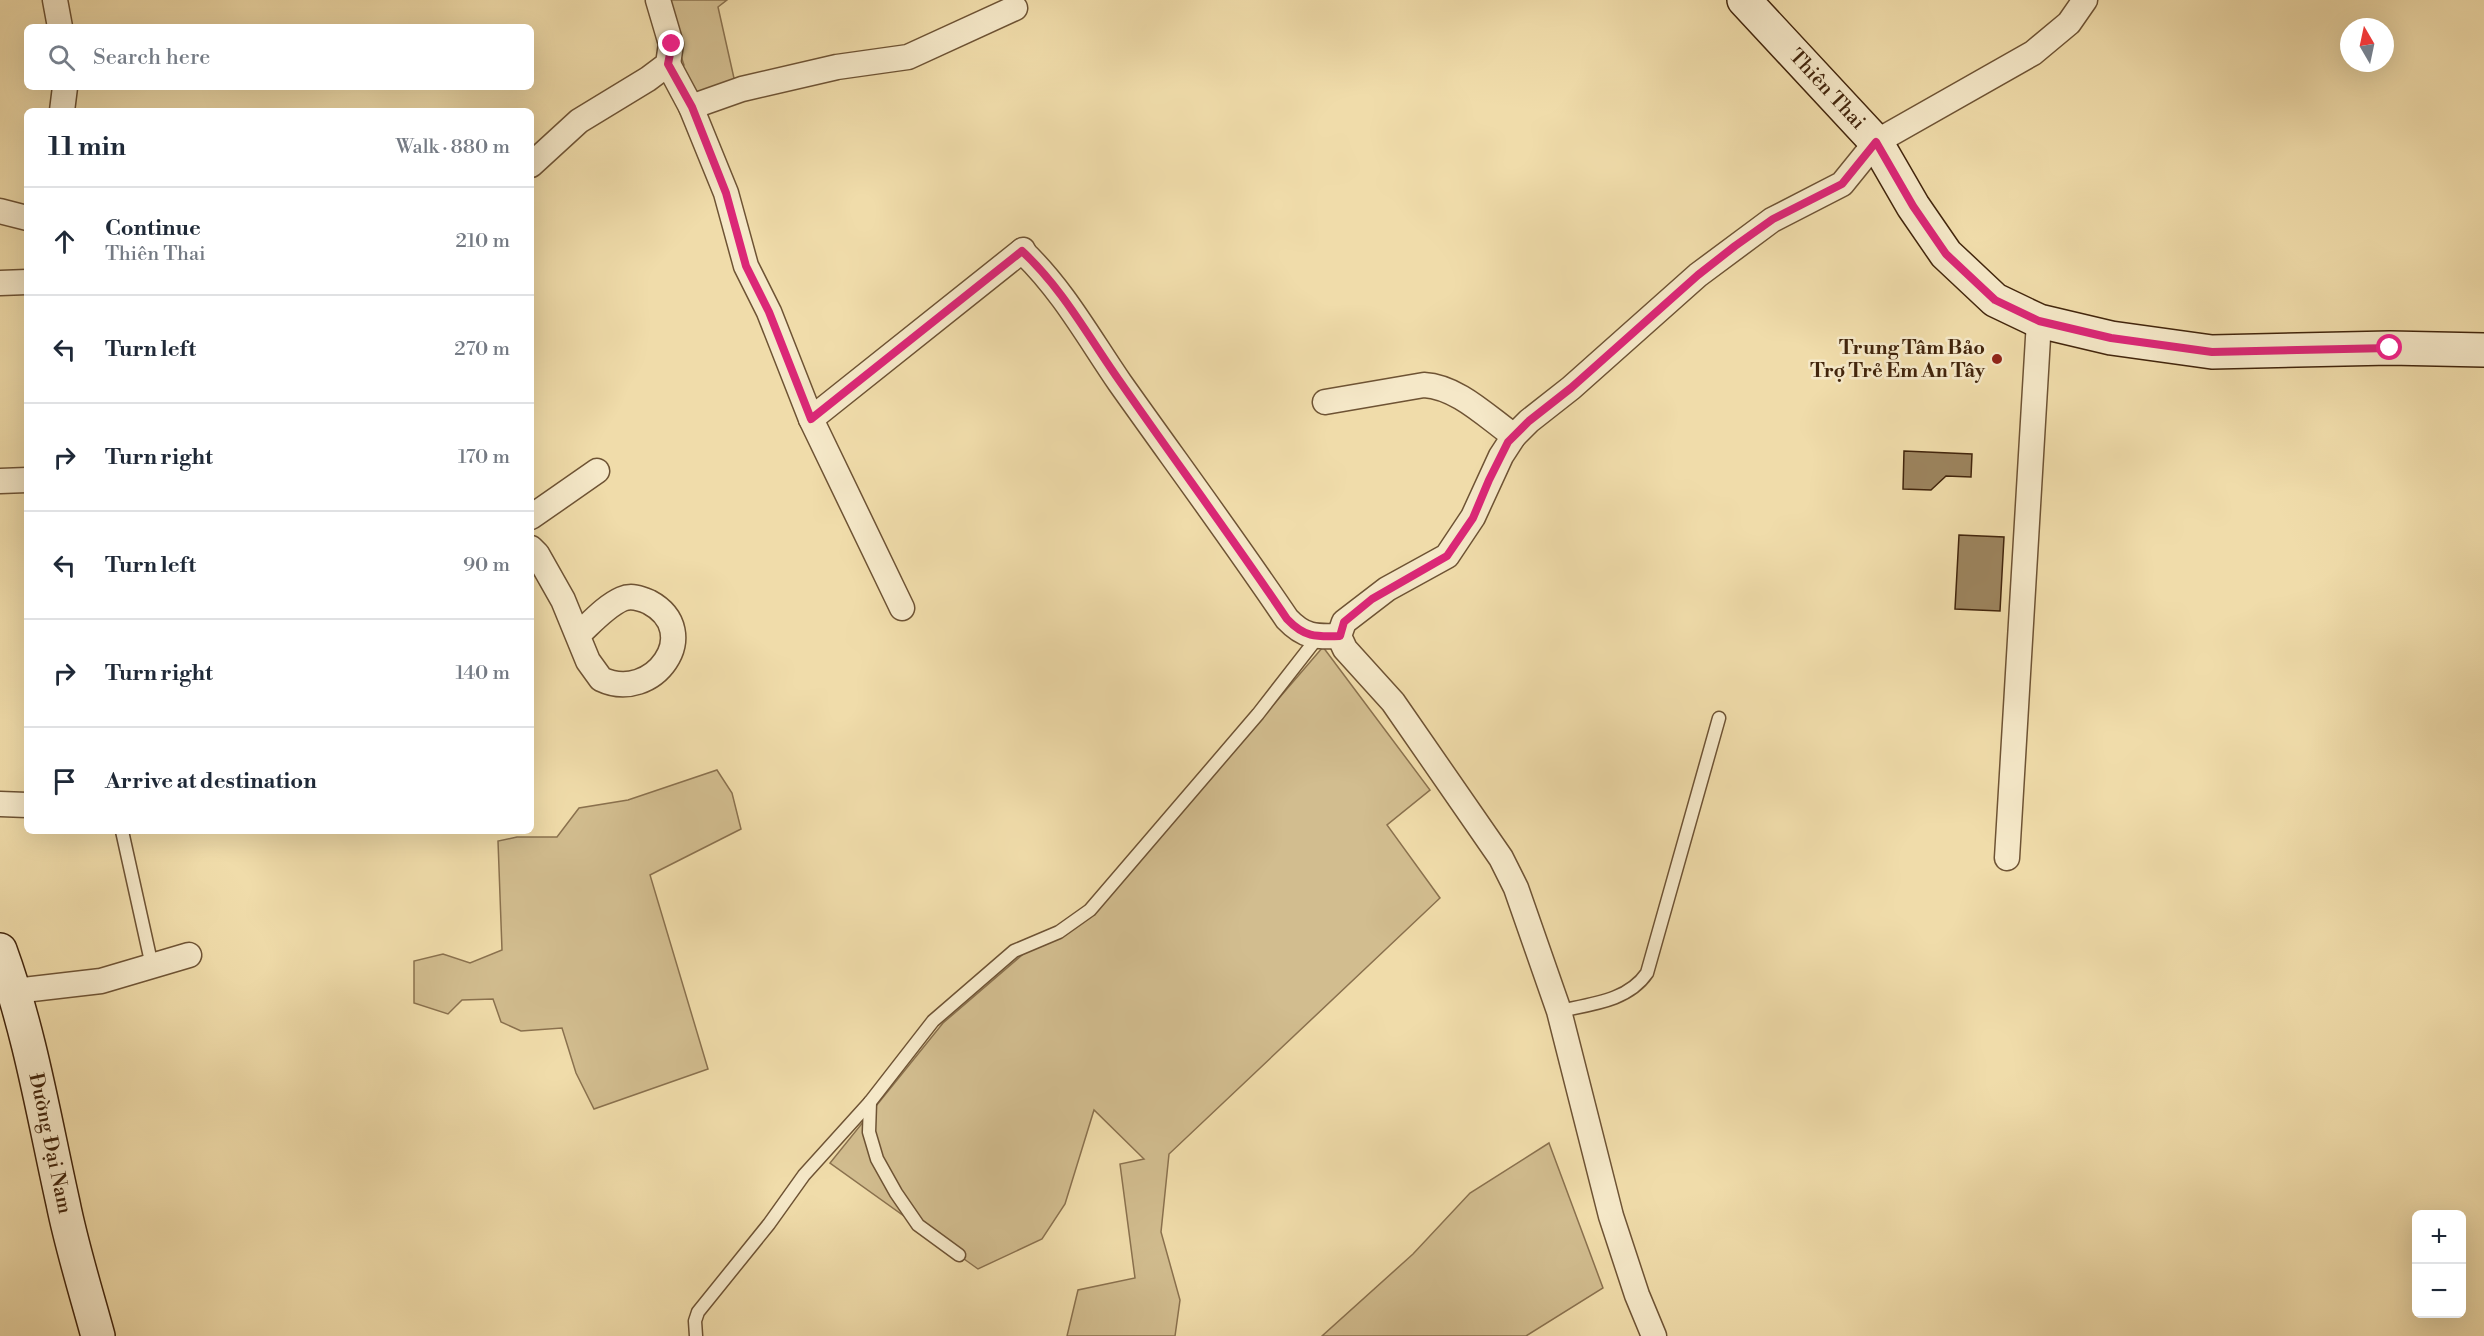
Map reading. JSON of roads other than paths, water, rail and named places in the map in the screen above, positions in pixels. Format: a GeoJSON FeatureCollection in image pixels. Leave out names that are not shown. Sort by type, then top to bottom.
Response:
{"type":"FeatureCollection","features":[{"type":"Feature","properties":{"kind":"street"},"geometry":{"type":"LineString","coordinates":[[55,0],[59,24]]}},
{"type":"Feature","properties":{"kind":"street"},"geometry":{"type":"LineString","coordinates":[[658,0],[672,44],[668,64],[692,107],[726,193],[746,266],[769,312],[811,419],[902,608]]}},
{"type":"Feature","properties":{"kind":"street","name":"Thiên Thai"},"geometry":{"type":"LineString","coordinates":[[1744,0],[1876,142],[1913,206],[1946,254],[1995,300],[2039,321],[2111,338],[2212,352],[2390,348],[2484,350]]}},
{"type":"Feature","properties":{"kind":"street"},"geometry":{"type":"LineString","coordinates":[[1331,636],[1372,599],[1447,556],[1473,518],[1501,456],[1514,435],[1571,388],[1698,275],[1773,219],[1842,184],[1876,142],[2033,53],[2068,23],[2085,0]]}},
{"type":"Feature","properties":{"kind":"street"},"geometry":{"type":"LineString","coordinates":[[692,107],[742,89],[837,67],[908,57],[1015,8]]}},
{"type":"Feature","properties":{"kind":"street"},"geometry":{"type":"LineString","coordinates":[[534,162],[579,121],[648,79],[668,64]]}},
{"type":"Feature","properties":{"kind":"street"},"geometry":{"type":"LineString","coordinates":[[62,108],[65,90]]}},
{"type":"Feature","properties":{"kind":"street"},"geometry":{"type":"LineString","coordinates":[[0,211],[24,217]]}},
{"type":"Feature","properties":{"kind":"street"},"geometry":{"type":"LineString","coordinates":[[811,419],[1023,251],[1042,270],[1287,619],[1298,631],[1331,636],[1393,702],[1500,858],[1520,899],[1559,1011],[1611,1216],[1637,1296],[1654,1336]]}},
{"type":"Feature","properties":{"kind":"street"},"geometry":{"type":"LineString","coordinates":[[0,283],[24,282]]}},
{"type":"Feature","properties":{"kind":"street"},"geometry":{"type":"LineString","coordinates":[[2007,858],[2039,321]]}},
{"type":"Feature","properties":{"kind":"street"},"geometry":{"type":"LineString","coordinates":[[1325,402],[1424,385],[1437,386],[1452,392],[1514,435]]}},
{"type":"Feature","properties":{"kind":"street"},"geometry":{"type":"LineString","coordinates":[[534,515],[597,471]]}},
{"type":"Feature","properties":{"kind":"street"},"geometry":{"type":"LineString","coordinates":[[0,481],[24,480]]}},
{"type":"Feature","properties":{"kind":"street"},"geometry":{"type":"LineString","coordinates":[[534,553],[579,634]]}},
{"type":"Feature","properties":{"kind":"street"},"geometry":{"type":"LineString","coordinates":[[0,804],[24,805]]}},
{"type":"Feature","properties":{"kind":"street","name":"Đường Đại Nam"},"geometry":{"type":"LineString","coordinates":[[0,950],[15,991],[39,1090],[63,1206],[98,1336]]}},
{"type":"Feature","properties":{"kind":"street"},"geometry":{"type":"LineString","coordinates":[[15,991],[101,981],[189,955]]}},
{"type":"Feature","properties":{"kind":"lane"},"geometry":{"type":"LineString","coordinates":[[696,1336],[695,1322],[698,1312],[770,1224],[804,1175],[870,1102],[933,1021],[1014,951],[1059,932],[1090,910],[1257,714],[1314,642],[1331,636]]}},
{"type":"Feature","properties":{"kind":"lane"},"geometry":{"type":"LineString","coordinates":[[1559,1011],[1622,996],[1639,985],[1647,973],[1719,718]]}},
{"type":"Feature","properties":{"kind":"lane"},"geometry":{"type":"LineString","coordinates":[[123,834],[152,966]]}},
{"type":"Feature","properties":{"kind":"lane"},"geometry":{"type":"LineString","coordinates":[[870,1102],[869,1132],[878,1159],[896,1193],[918,1225],[959,1255]]}},
{"type":"Feature","properties":{"kind":"place","name":"Trung Tâm Bảo Trợ Trẻ Em An Tây"},"geometry":{"type":"Point","coordinates":[1997,359]}}]}
